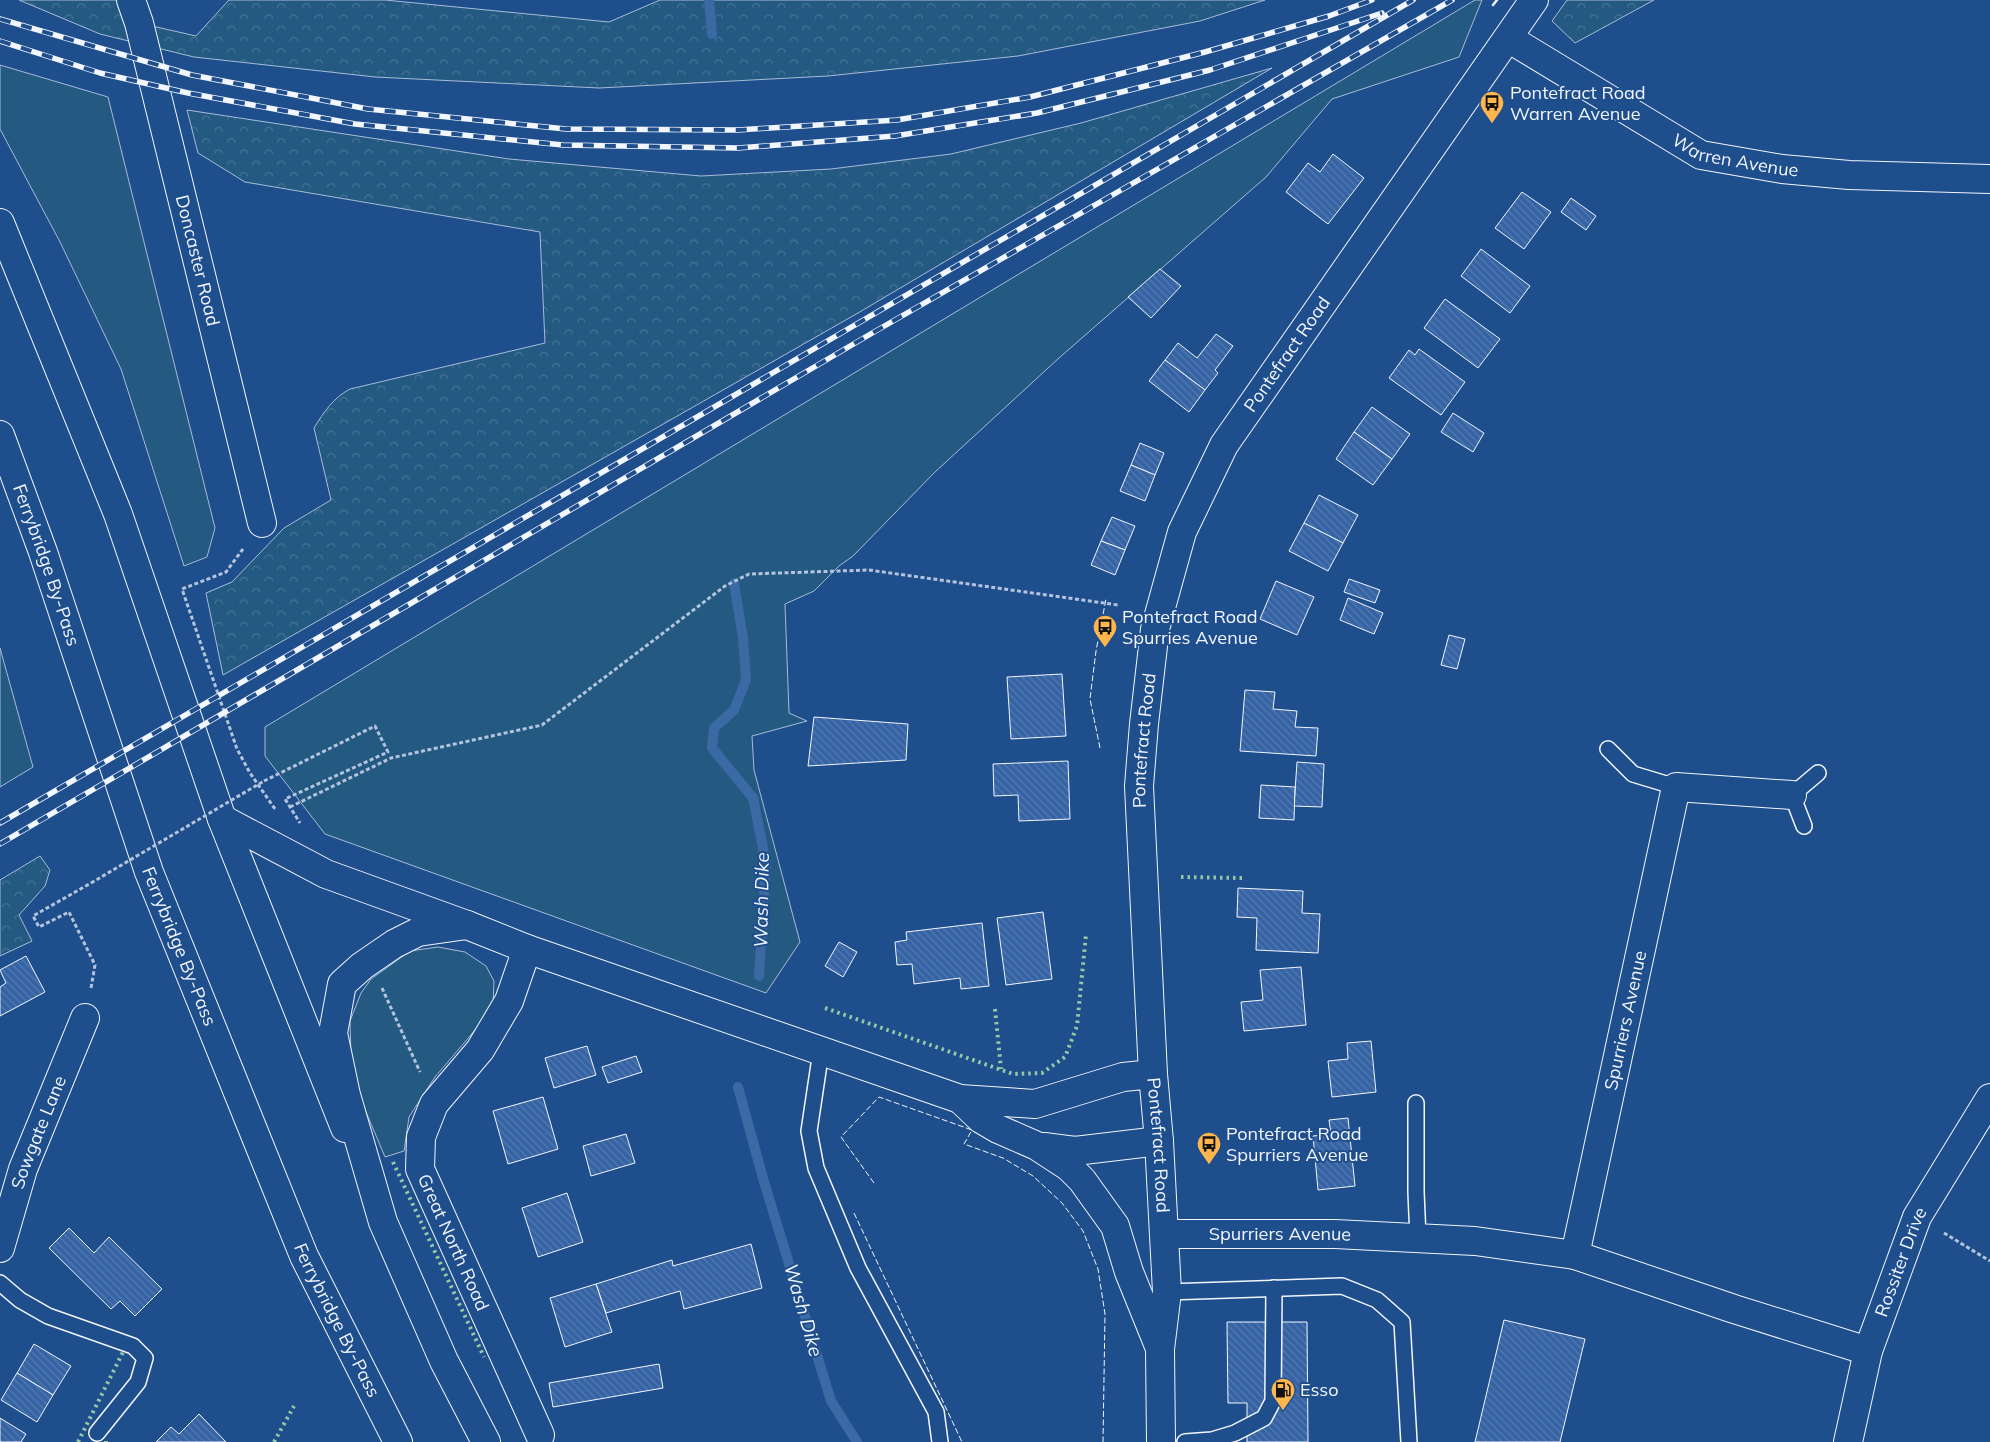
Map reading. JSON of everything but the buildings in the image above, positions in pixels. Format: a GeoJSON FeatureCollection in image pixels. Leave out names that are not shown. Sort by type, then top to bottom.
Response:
{"type":"FeatureCollection","features":[{"type":"Feature","properties":{"kind":"main road","name":"Doncaster Road"},"geometry":{"type":"LineString","coordinates":[[130,0],[139,23],[262,522]]}},
{"type":"Feature","properties":{"kind":"main road","name":"Pontefract Road"},"geometry":{"type":"LineString","coordinates":[[1162,1442],[1160,1349],[1167,1292],[1165,1234],[1153,1074],[1139,786],[1155,628],[1182,532],[1224,444],[1534,0]]}},
{"type":"Feature","properties":{"kind":"main road","name":"Warren Avenue"},"geometry":{"type":"LineString","coordinates":[[1508,38],[1701,155],[1782,169],[1849,176],[1990,179]]}},
{"type":"Feature","properties":{"kind":"main road"},"geometry":{"type":"LineString","coordinates":[[0,223],[118,514],[222,819],[383,1222],[444,1361],[486,1442]]}},
{"type":"Feature","properties":{"kind":"main road","name":"Ferrybridge By-Pass"},"geometry":{"type":"LineString","coordinates":[[0,435],[43,552],[149,872],[304,1256],[398,1442]]}},
{"type":"Feature","properties":{"kind":"main road"},"geometry":{"type":"LineString","coordinates":[[1676,787],[1792,796]]}},
{"type":"Feature","properties":{"kind":"main road","name":"Spurriers Avenue"},"geometry":{"type":"LineString","coordinates":[[1575,1255],[1676,787]]}},
{"type":"Feature","properties":{"kind":"main road"},"geometry":{"type":"LineString","coordinates":[[222,819],[326,874],[527,949],[960,1099],[1035,1104],[1123,1077],[1153,1074]]}},
{"type":"Feature","properties":{"kind":"main road"},"geometry":{"type":"LineString","coordinates":[[383,1222],[346,1095],[333,1033],[342,984],[362,966],[394,944],[418,932],[467,926]]}},
{"type":"Feature","properties":{"kind":"main road","name":"Great North Road"},"geometry":{"type":"LineString","coordinates":[[527,949],[509,1001],[480,1050],[434,1104],[421,1137],[420,1169],[540,1435]]}},
{"type":"Feature","properties":{"kind":"main road","name":"Sowgate Lane"},"geometry":{"type":"LineString","coordinates":[[0,1248],[24,1168],[85,1018]]}},
{"type":"Feature","properties":{"kind":"main road","name":"Rossiter Drive"},"geometry":{"type":"LineString","coordinates":[[1848,1442],[1868,1351],[1918,1217],[1990,1098]]}},
{"type":"Feature","properties":{"kind":"main road"},"geometry":{"type":"LineString","coordinates":[[960,1099],[980,1119],[1037,1146],[1069,1167],[1082,1180],[1115,1226],[1129,1272],[1160,1349]]}},
{"type":"Feature","properties":{"kind":"main road"},"geometry":{"type":"LineString","coordinates":[[1037,1146],[1075,1151],[1159,1140]]}},
{"type":"Feature","properties":{"kind":"main road","name":"Spurriers Avenue"},"geometry":{"type":"LineString","coordinates":[[1165,1234],[1335,1234],[1418,1238],[1475,1241],[1575,1255],[1734,1309],[1868,1351]]}},
{"type":"Feature","properties":{"kind":"main road"},"geometry":{"type":"LineString","coordinates":[[384,1416],[390,1442]]}},
{"type":"Feature","properties":{"kind":"lane"},"geometry":{"type":"LineString","coordinates":[[1608,749],[1633,774],[1676,787]]}},
{"type":"Feature","properties":{"kind":"lane"},"geometry":{"type":"LineString","coordinates":[[1804,826],[1792,796],[1818,772]]}},
{"type":"Feature","properties":{"kind":"lane"},"geometry":{"type":"LineString","coordinates":[[821,1051],[809,1131],[816,1168],[858,1268],[936,1412],[940,1442]]}},
{"type":"Feature","properties":{"kind":"lane"},"geometry":{"type":"LineString","coordinates":[[1416,1103],[1418,1238]]}},
{"type":"Feature","properties":{"kind":"lane"},"geometry":{"type":"LineString","coordinates":[[0,1283],[20,1300],[48,1316],[133,1346],[145,1358],[138,1382],[97,1433]]}},
{"type":"Feature","properties":{"kind":"lane"},"geometry":{"type":"LineString","coordinates":[[1167,1292],[1342,1286],[1377,1300],[1402,1322],[1409,1442]]}},
{"type":"Feature","properties":{"kind":"lane"},"geometry":{"type":"LineString","coordinates":[[1184,1442],[1212,1440],[1235,1433],[1264,1418],[1274,1402],[1274,1288]]}},
{"type":"Feature","properties":{"kind":"path"},"geometry":{"type":"LineString","coordinates":[[262,522],[226,572],[182,589],[238,749],[269,802],[281,816]]}},
{"type":"Feature","properties":{"kind":"path"},"geometry":{"type":"LineString","coordinates":[[290,806],[391,758],[542,725],[725,586],[749,574],[869,570],[1118,605]]}},
{"type":"Feature","properties":{"kind":"path"},"geometry":{"type":"LineString","coordinates":[[85,1018],[95,965],[69,912],[39,927],[32,916],[264,781],[375,726],[388,752],[285,799],[303,828]]}},
{"type":"Feature","properties":{"kind":"path"},"geometry":{"type":"LineString","coordinates":[[381,986],[434,1104]]}},
{"type":"Feature","properties":{"kind":"path"},"geometry":{"type":"LineString","coordinates":[[1918,1217],[1990,1261]]}},
{"type":"Feature","properties":{"kind":"green space"},"geometry":{"type":"Polygon","coordinates":[[[19,0],[131,0],[139,23],[196,36],[229,0],[385,0],[609,22],[660,0],[1265,0],[1200,21],[1018,56],[828,76],[599,88],[375,77],[194,57],[100,34],[19,0]]]}},
{"type":"Feature","properties":{"kind":"green space"},"geometry":{"type":"Polygon","coordinates":[[[1475,0],[1482,0],[1459,57],[1332,99],[1266,177],[1059,358],[935,472],[853,556],[839,566],[814,591],[785,604],[789,713],[807,721],[752,736],[754,770],[800,942],[766,993],[325,834],[265,756],[265,727],[1475,0]]]}},
{"type":"Feature","properties":{"kind":"green space"},"geometry":{"type":"Polygon","coordinates":[[[1567,0],[1654,0],[1575,43],[1552,21],[1567,0]]]}},
{"type":"Feature","properties":{"kind":"green space"},"geometry":{"type":"Polygon","coordinates":[[[0,65],[108,97],[215,528],[207,557],[184,566],[121,369],[60,242],[0,129],[0,65]]]}},
{"type":"Feature","properties":{"kind":"green space"},"geometry":{"type":"Polygon","coordinates":[[[1272,68],[858,313],[223,675],[206,593],[232,582],[284,528],[331,500],[314,428],[325,411],[334,401],[350,389],[545,343],[540,232],[245,182],[198,153],[187,110],[509,159],[701,176],[831,169],[951,154],[1081,123],[1272,68]]]}},
{"type":"Feature","properties":{"kind":"green space"},"geometry":{"type":"Polygon","coordinates":[[[0,648],[33,767],[0,787],[0,648]]]}},
{"type":"Feature","properties":{"kind":"green space"},"geometry":{"type":"Polygon","coordinates":[[[40,856],[50,870],[45,886],[19,915],[32,941],[0,956],[0,880],[40,856]]]}},
{"type":"Feature","properties":{"kind":"green space"},"geometry":{"type":"Polygon","coordinates":[[[438,947],[465,952],[486,966],[494,981],[493,1007],[435,1077],[409,1117],[404,1151],[385,1157],[361,1100],[351,1058],[350,1021],[361,993],[371,979],[410,951],[438,947]]]}},
{"type":"Feature","properties":{"kind":"waterway","name":"Wash Dike"},"geometry":{"type":"LineString","coordinates":[[709,0],[712,34]]}},
{"type":"Feature","properties":{"kind":"waterway","name":"Wash Dike"},"geometry":{"type":"LineString","coordinates":[[734,583],[743,638],[746,680],[734,710],[714,728],[712,748],[753,798],[766,863],[759,976]]}},
{"type":"Feature","properties":{"kind":"waterway","name":"Wash Dike"},"geometry":{"type":"LineString","coordinates":[[738,1087],[764,1182],[831,1401],[857,1442]]}},
{"type":"Feature","properties":{"kind":"railway"},"geometry":{"type":"LineString","coordinates":[[0,19],[192,75],[368,109],[566,129],[738,130],[897,120],[1030,97],[1205,52],[1329,16],[1372,0]]}},
{"type":"Feature","properties":{"kind":"railway"},"geometry":{"type":"LineString","coordinates":[[0,823],[1413,0]]}},
{"type":"Feature","properties":{"kind":"railway"},"geometry":{"type":"LineString","coordinates":[[0,844],[874,332],[1452,0]]}},
{"type":"Feature","properties":{"kind":"railway"},"geometry":{"type":"LineString","coordinates":[[0,41],[100,73],[188,93],[355,124],[563,145],[738,148],[895,136],[1037,113],[1210,70],[1382,13]]}},
{"type":"Feature","properties":{"kind":"hedge"},"geometry":{"type":"LineString","coordinates":[[1181,877],[1242,878]]}},
{"type":"Feature","properties":{"kind":"hedge"},"geometry":{"type":"LineString","coordinates":[[825,1008],[1013,1074],[1042,1073],[1065,1057],[1077,1026],[1086,934]]}},
{"type":"Feature","properties":{"kind":"hedge"},"geometry":{"type":"LineString","coordinates":[[995,1009],[1001,1069]]}},
{"type":"Feature","properties":{"kind":"hedge"},"geometry":{"type":"LineString","coordinates":[[393,1162],[484,1357]]}},
{"type":"Feature","properties":{"kind":"hedge"},"geometry":{"type":"LineString","coordinates":[[78,1442],[123,1352]]}},
{"type":"Feature","properties":{"kind":"hedge"},"geometry":{"type":"LineString","coordinates":[[274,1442],[294,1406]]}},
{"type":"Feature","properties":{"kind":"fence"},"geometry":{"type":"LineString","coordinates":[[1100,748],[1090,699],[1096,651],[1106,599]]}},
{"type":"Feature","properties":{"kind":"fence"},"geometry":{"type":"LineString","coordinates":[[874,1183],[841,1137],[879,1097],[972,1130],[964,1144],[1003,1158],[1033,1176],[1062,1203],[1083,1231],[1098,1269],[1105,1314],[1103,1442]]}},
{"type":"Feature","properties":{"kind":"fence"},"geometry":{"type":"LineString","coordinates":[[854,1213],[962,1442]]}},
{"type":"Feature","properties":{"kind":"wall"},"geometry":{"type":"LineString","coordinates":[[1493,5],[1497,0]]}},
{"type":"Feature","properties":{"kind":"place","name":"Pontefract Road Warren Avenue"},"geometry":{"type":"Point","coordinates":[1492,124]}},
{"type":"Feature","properties":{"kind":"place","name":"Pontefract Road Spurries Avenue"},"geometry":{"type":"Point","coordinates":[1105,648]}},
{"type":"Feature","properties":{"kind":"place","name":"Pontefract Road Spurriers Avenue"},"geometry":{"type":"Point","coordinates":[1209,1165]}},
{"type":"Feature","properties":{"kind":"place","name":"Esso"},"geometry":{"type":"Point","coordinates":[1283,1411]}}]}
